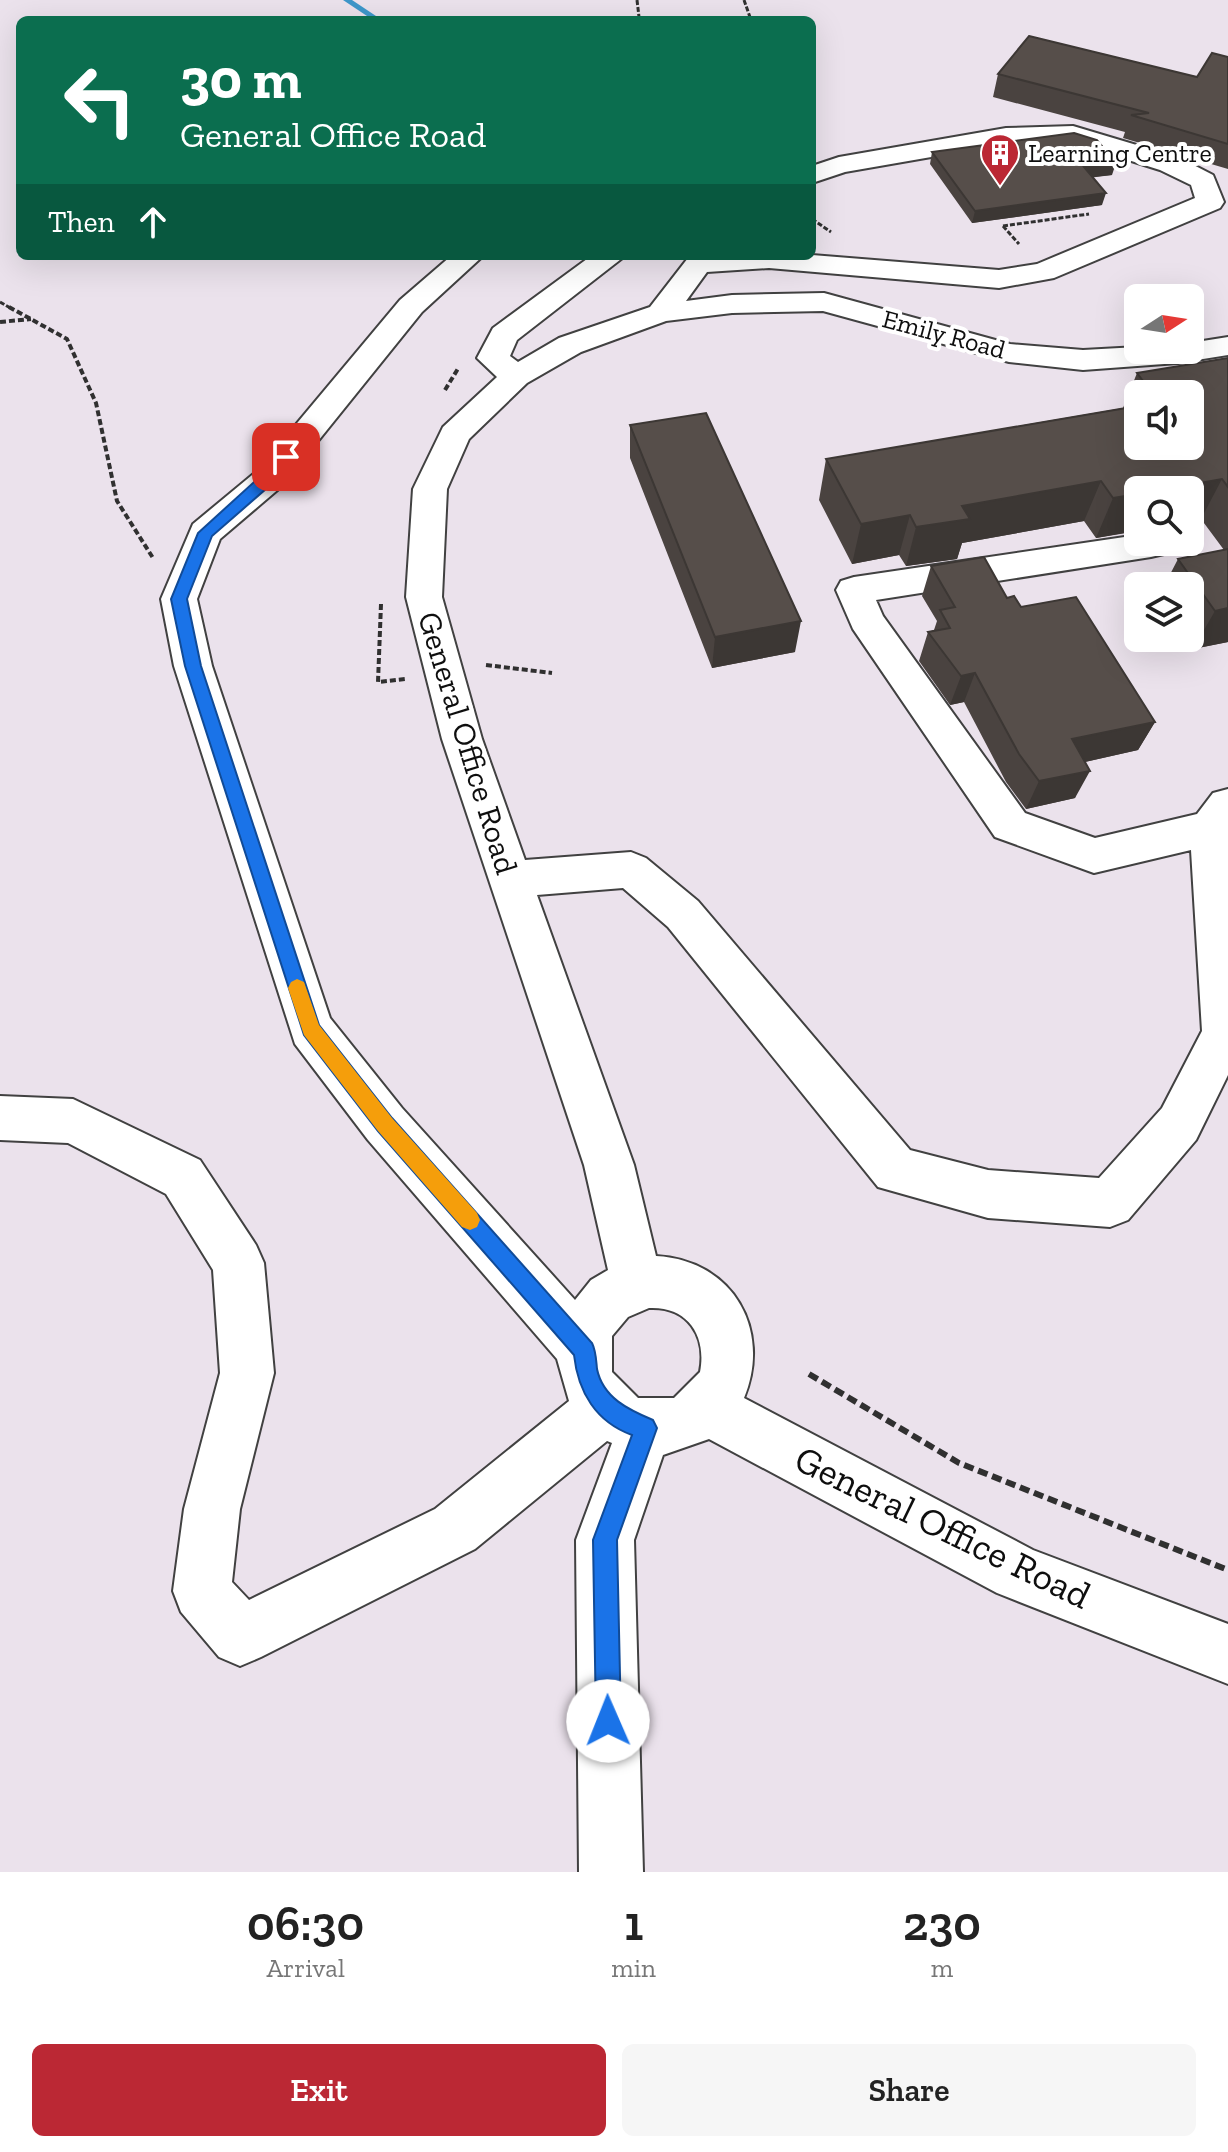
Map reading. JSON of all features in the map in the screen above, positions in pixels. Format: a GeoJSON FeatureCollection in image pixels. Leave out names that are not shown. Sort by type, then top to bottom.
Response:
{"type":"FeatureCollection","features":[{"type":"Feature","properties":{"kind":"street"},"geometry":{"type":"LineString","coordinates":[[778,260],[999,279],[1044,272],[1210,202],[1203,181],[1170,164],[1073,134],[1006,136],[839,165],[816,174]]}},
{"type":"Feature","properties":{"kind":"street"},"geometry":{"type":"LineString","coordinates":[[463,260],[411,306],[269,479],[205,533],[179,599],[193,666],[311,1029],[385,1124],[584,1350]]}},
{"type":"Feature","properties":{"kind":"street"},"geometry":{"type":"LineString","coordinates":[[516,376],[493,358],[504,335],[605,260]]}},
{"type":"Feature","properties":{"kind":"street"},"geometry":{"type":"LineString","coordinates":[[661,313],[698,264],[755,260]]}},
{"type":"Feature","properties":{"kind":"street","name":"Emily Road"},"geometry":{"type":"LineString","coordinates":[[661,313],[766,301],[824,302],[1009,353],[1083,360],[1178,354],[1228,346]]}},
{"type":"Feature","properties":{"kind":"street","name":"General Office Road"},"geometry":{"type":"LineString","coordinates":[[637,1282],[609,1165],[462,739],[424,597],[430,489],[455,434],[516,376],[570,345],[661,313]]}},
{"type":"Feature","properties":{"kind":"street"},"geometry":{"type":"LineString","coordinates":[[510,879],[631,870],[683,914],[895,1170],[988,1194],[1110,1203],[1179,1124],[1225,1033],[1219,914],[1219,817],[1094,856],[1010,825],[866,620],[854,590],[1124,549]]}},
{"type":"Feature","properties":{"kind":"street"},"geometry":{"type":"LineString","coordinates":[[0,1118],[73,1121],[183,1177],[238,1263],[247,1373],[212,1509],[202,1591],[240,1636],[455,1529],[626,1417]]}},
{"type":"Feature","properties":{"kind":"street"},"geometry":{"type":"LineString","coordinates":[[660,1280],[683,1285],[703,1298],[717,1317],[727,1340],[728,1364],[722,1389],[707,1408],[689,1422],[668,1428],[626,1417],[590,1380],[584,1350],[589,1327],[600,1307],[616,1292],[637,1282],[660,1280]]}},
{"type":"Feature","properties":{"kind":"street","name":"General Office Road"},"geometry":{"type":"LineString","coordinates":[[707,1408],[1017,1573],[1228,1654]]}},
{"type":"Feature","properties":{"kind":"street"},"geometry":{"type":"LineString","coordinates":[[611,1872],[605,1540],[626,1417]]}},
{"type":"Feature","properties":{"kind":"path"},"geometry":{"type":"LineString","coordinates":[[1003,226],[1093,214]]}},
{"type":"Feature","properties":{"kind":"path"},"geometry":{"type":"LineString","coordinates":[[0,302],[67,339],[96,403],[117,501],[179,599]]}},
{"type":"Feature","properties":{"kind":"path"},"geometry":{"type":"LineString","coordinates":[[0,322],[32,319]]}},
{"type":"Feature","properties":{"kind":"path"},"geometry":{"type":"LineString","coordinates":[[486,665],[552,673]]}},
{"type":"Feature","properties":{"kind":"path"},"geometry":{"type":"LineString","coordinates":[[809,1374],[959,1463],[1228,1570]]}},
{"type":"Feature","properties":{"kind":"shaded area"},"geometry":{"type":"Polygon","coordinates":[[[0,0],[1228,0],[1228,1872],[0,1872],[0,0]]]}},
{"type":"Feature","properties":{"kind":"building"},"geometry":{"type":"Polygon","coordinates":[[[1029,36],[1197,77],[1212,53],[1228,57],[1228,144],[1131,115],[1149,113],[998,74],[1029,36]]]}},
{"type":"Feature","properties":{"kind":"building","name":"Learning Centre"},"geometry":{"type":"Polygon","coordinates":[[[1074,133],[1097,140],[1116,163],[1084,167],[1106,193],[975,211],[932,152],[1074,133]]]}},
{"type":"Feature","properties":{"kind":"building"},"geometry":{"type":"Polygon","coordinates":[[[1228,358],[1228,487],[1222,479],[1204,482],[1204,476],[1124,476],[1124,496],[1113,498],[1101,481],[962,506],[970,519],[916,527],[910,515],[861,524],[826,459],[1124,408],[1124,460],[1204,460],[1204,380],[1142,380],[1137,373],[1228,358]]]}},
{"type":"Feature","properties":{"kind":"building"},"geometry":{"type":"Polygon","coordinates":[[[706,413],[801,621],[715,637],[630,425],[706,413]]]}},
{"type":"Feature","properties":{"kind":"building"},"geometry":{"type":"Polygon","coordinates":[[[1228,549],[1228,608],[1215,611],[1204,596],[1204,572],[1187,572],[1178,559],[1228,549]]]}},
{"type":"Feature","properties":{"kind":"building"},"geometry":{"type":"Polygon","coordinates":[[[984,557],[1007,598],[1014,596],[1021,607],[1076,597],[1155,722],[1072,739],[1090,771],[1039,781],[1019,754],[975,673],[961,676],[928,632],[950,628],[940,610],[955,607],[931,566],[984,557]]]}},
{"type":"Feature","properties":{"kind":"waterway"},"geometry":{"type":"LineString","coordinates":[[347,0],[372,16]]}},
{"type":"Feature","properties":{"kind":"slow traffic"},"geometry":{"type":"LineString","coordinates":[[297,988],[311,1029],[385,1124],[470,1220]]}},
{"type":"Feature","properties":{"kind":"place","name":"Learning Centre"},"geometry":{"type":"Point","coordinates":[1000,187]}},
{"type":"Feature","properties":{"kind":"route"},"geometry":{"type":"LineString","coordinates":[[286,457],[269,479],[205,533],[179,599],[193,666],[311,1029],[385,1124],[584,1350],[594,1390],[606,1406],[624,1421],[645,1428],[605,1540],[608,1721]]}}]}
